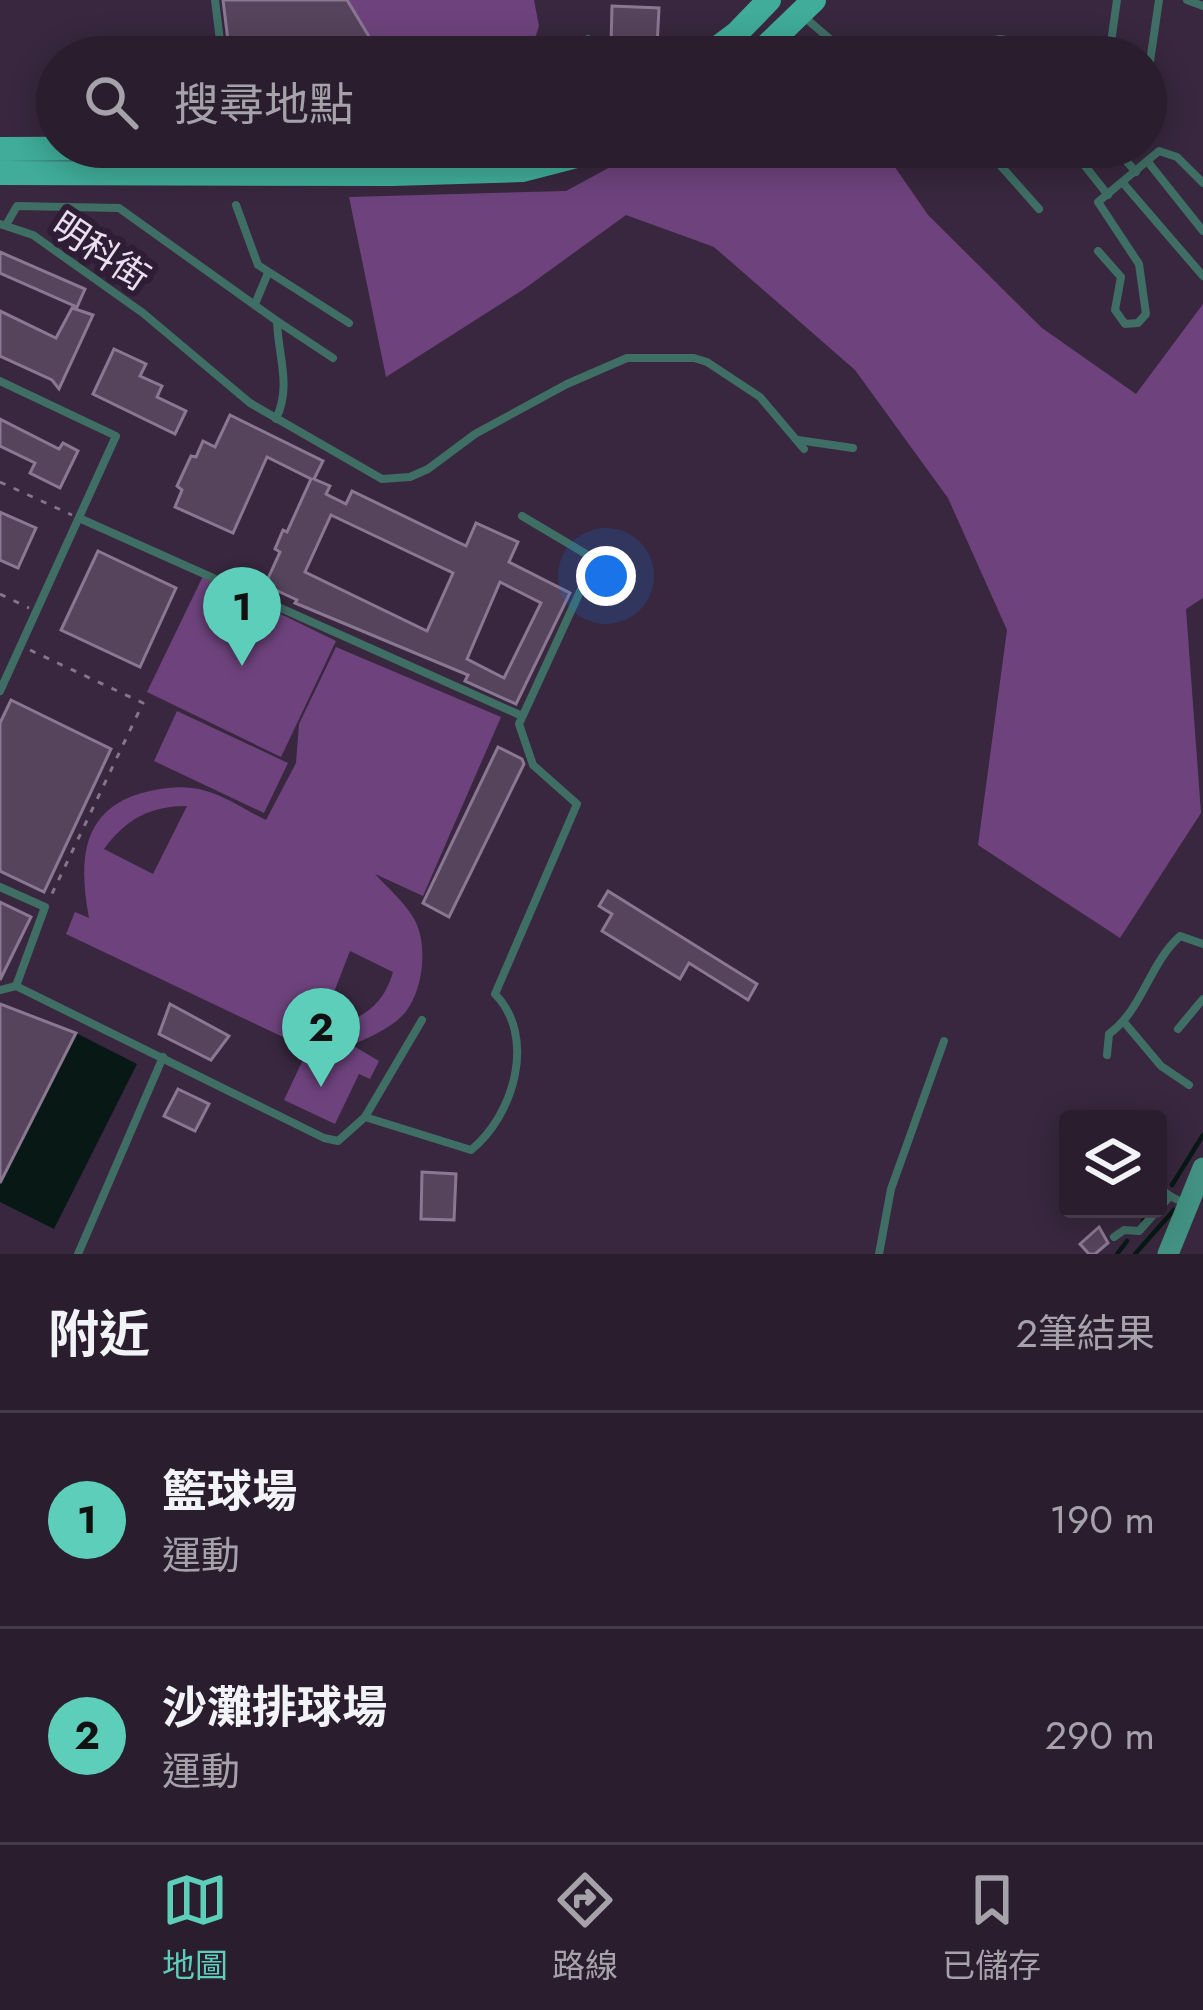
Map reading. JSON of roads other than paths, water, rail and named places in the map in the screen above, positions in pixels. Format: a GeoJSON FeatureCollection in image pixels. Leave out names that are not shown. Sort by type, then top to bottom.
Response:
{"type":"FeatureCollection","features":[{"type":"Feature","properties":{"kind":"main road"},"geometry":{"type":"LineString","coordinates":[[733,36],[769,0]]}},
{"type":"Feature","properties":{"kind":"main road"},"geometry":{"type":"LineString","coordinates":[[778,36],[808,8]]}},
{"type":"Feature","properties":{"kind":"main road"},"geometry":{"type":"LineString","coordinates":[[0,149],[36,149]]}},
{"type":"Feature","properties":{"kind":"main road"},"geometry":{"type":"LineString","coordinates":[[0,172],[392,174],[531,168]]}},
{"type":"Feature","properties":{"kind":"street"},"geometry":{"type":"LineString","coordinates":[[1168,1254],[1178,1200],[1203,1168]]}},
{"type":"Feature","properties":{"kind":"lane"},"geometry":{"type":"LineString","coordinates":[[215,0],[219,36]]}},
{"type":"Feature","properties":{"kind":"lane"},"geometry":{"type":"LineString","coordinates":[[1112,36],[1117,0]]}},
{"type":"Feature","properties":{"kind":"lane"},"geometry":{"type":"LineString","coordinates":[[1154,36],[1159,0]]}},
{"type":"Feature","properties":{"kind":"lane"},"geometry":{"type":"LineString","coordinates":[[1186,0],[1203,6]]}},
{"type":"Feature","properties":{"kind":"lane"},"geometry":{"type":"LineString","coordinates":[[808,8],[833,36]]}},
{"type":"Feature","properties":{"kind":"lane"},"geometry":{"type":"LineString","coordinates":[[1167,154],[1203,184]]}},
{"type":"Feature","properties":{"kind":"lane"},"geometry":{"type":"LineString","coordinates":[[1003,168],[1039,209]]}},
{"type":"Feature","properties":{"kind":"lane"},"geometry":{"type":"LineString","coordinates":[[1087,168],[1108,195]]}},
{"type":"Feature","properties":{"kind":"lane"},"geometry":{"type":"LineString","coordinates":[[1132,168],[1136,172]]}},
{"type":"Feature","properties":{"kind":"lane"},"geometry":{"type":"LineString","coordinates":[[1099,251],[1121,277],[1115,310],[1125,324],[1138,323],[1146,314],[1139,265],[1098,202],[1141,168]]}},
{"type":"Feature","properties":{"kind":"lane"},"geometry":{"type":"LineString","coordinates":[[1153,168],[1203,231]]}},
{"type":"Feature","properties":{"kind":"lane"},"geometry":{"type":"LineString","coordinates":[[1124,183],[1203,276]]}},
{"type":"Feature","properties":{"kind":"lane"},"geometry":{"type":"LineString","coordinates":[[236,205],[258,265],[349,323]]}},
{"type":"Feature","properties":{"kind":"lane","name":"明科街"},"geometry":{"type":"LineString","coordinates":[[255,304],[119,208],[17,206],[3,225],[33,235],[159,324],[250,403],[367,473],[395,481],[428,469],[475,434],[567,384],[628,358],[694,358],[760,398],[800,444],[853,448]]}},
{"type":"Feature","properties":{"kind":"lane"},"geometry":{"type":"LineString","coordinates":[[268,273],[255,304],[333,358]]}},
{"type":"Feature","properties":{"kind":"lane"},"geometry":{"type":"LineString","coordinates":[[276,418],[285,400],[286,380],[278,352],[277,321]]}},
{"type":"Feature","properties":{"kind":"lane"},"geometry":{"type":"LineString","coordinates":[[0,381],[116,436],[0,691]]}},
{"type":"Feature","properties":{"kind":"lane"},"geometry":{"type":"LineString","coordinates":[[365,1117],[471,1150],[487,1137],[512,1084],[517,1040],[511,1010],[495,994],[577,804],[532,764],[519,724],[589,572],[586,554],[522,516]]}},
{"type":"Feature","properties":{"kind":"lane"},"geometry":{"type":"LineString","coordinates":[[79,518],[522,716]]}},
{"type":"Feature","properties":{"kind":"lane"},"geometry":{"type":"LineString","coordinates":[[0,886],[45,908],[16,986]]}},
{"type":"Feature","properties":{"kind":"lane"},"geometry":{"type":"LineString","coordinates":[[1107,1055],[1108,1034],[1124,1022],[1167,948],[1180,936],[1203,944]]}},
{"type":"Feature","properties":{"kind":"lane"},"geometry":{"type":"LineString","coordinates":[[0,990],[16,986],[338,1141],[365,1117],[422,1020]]}},
{"type":"Feature","properties":{"kind":"lane"},"geometry":{"type":"LineString","coordinates":[[1178,1029],[1203,999]]}},
{"type":"Feature","properties":{"kind":"lane"},"geometry":{"type":"LineString","coordinates":[[1124,1022],[1161,1066],[1189,1085]]}},
{"type":"Feature","properties":{"kind":"lane"},"geometry":{"type":"LineString","coordinates":[[879,1254],[891,1189],[944,1041]]}},
{"type":"Feature","properties":{"kind":"lane"},"geometry":{"type":"LineString","coordinates":[[78,1254],[163,1058]]}},
{"type":"Feature","properties":{"kind":"lane"},"geometry":{"type":"LineString","coordinates":[[1114,1237],[1124,1230],[1139,1231],[1178,1200],[1167,1193]]}},
{"type":"Feature","properties":{"kind":"waterway"},"geometry":{"type":"LineString","coordinates":[[1172,1185],[1203,1135]]}},
{"type":"Feature","properties":{"kind":"waterway"},"geometry":{"type":"LineString","coordinates":[[1135,1254],[1174,1210]]}},
{"type":"Feature","properties":{"kind":"waterway"},"geometry":{"type":"LineString","coordinates":[[1117,1254],[1127,1241]]}},
{"type":"Feature","properties":{"kind":"place","name":"籃球場"},"geometry":{"type":"Point","coordinates":[242,666]}},
{"type":"Feature","properties":{"kind":"place","name":"沙灘排球場"},"geometry":{"type":"Point","coordinates":[321,1087]}}]}
